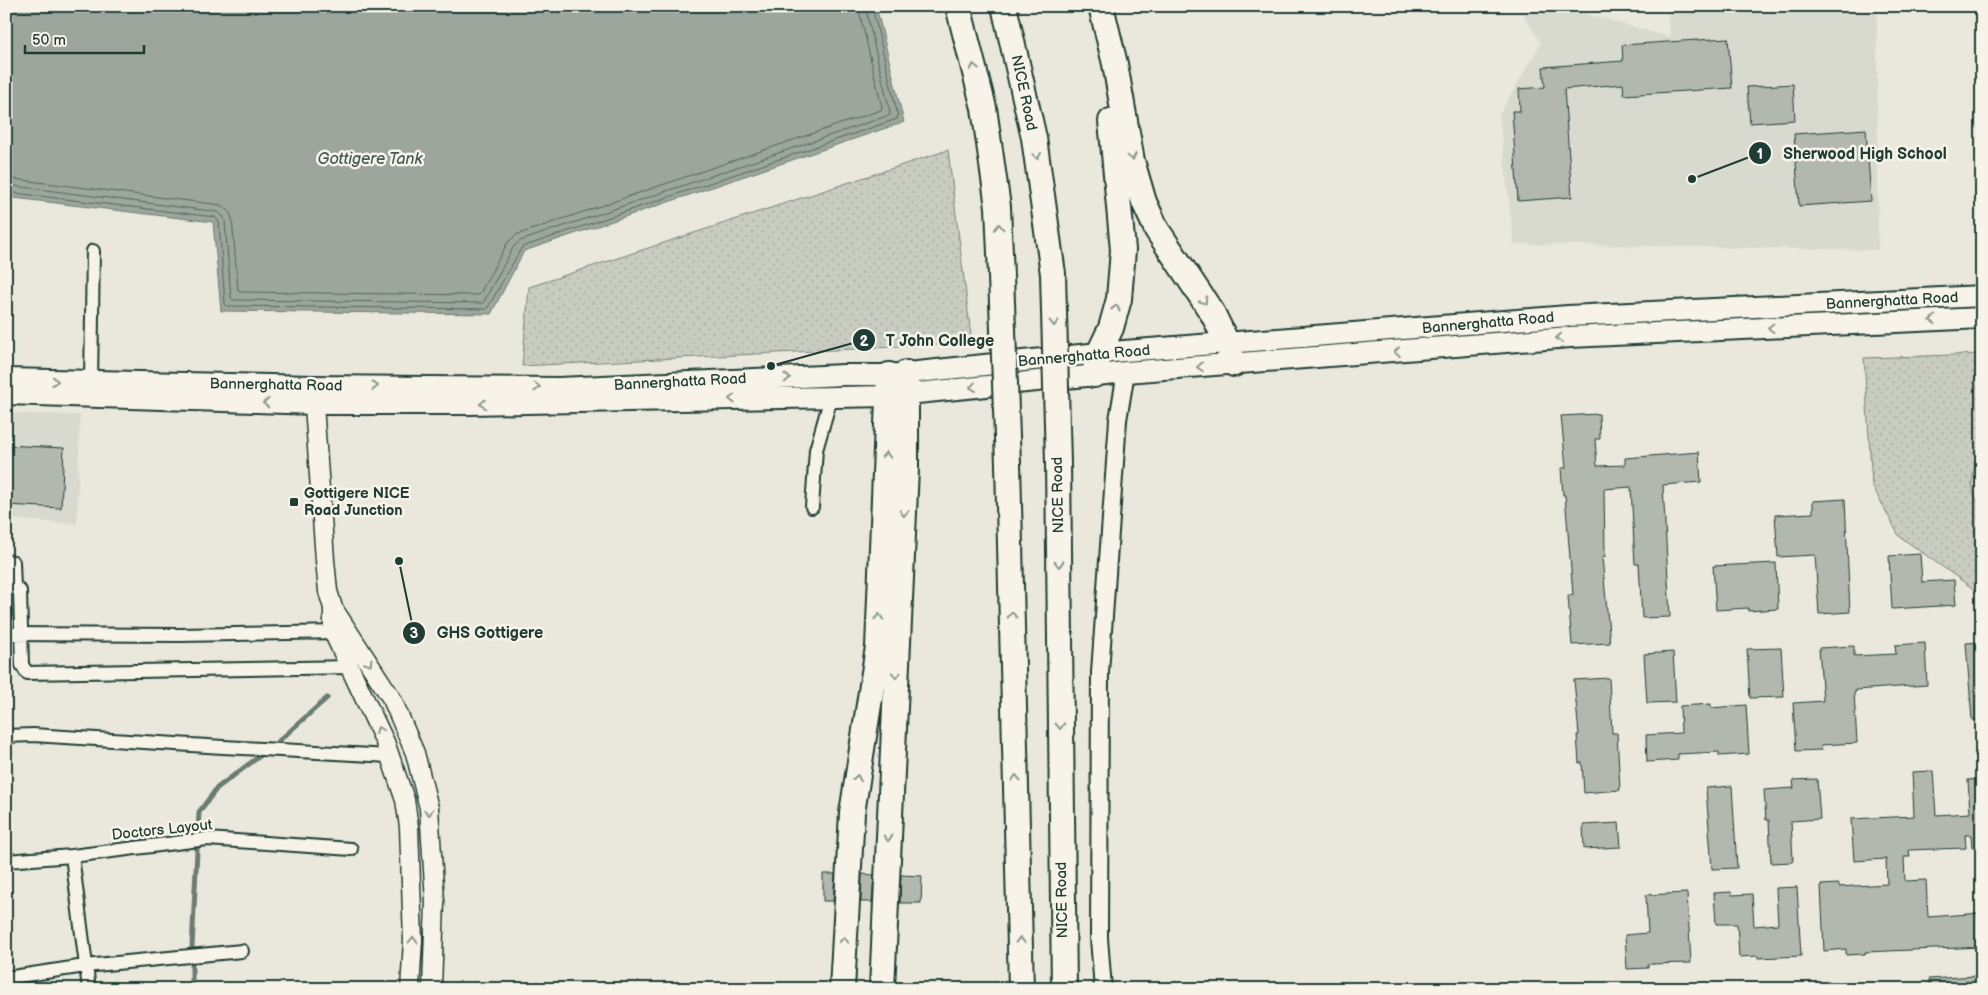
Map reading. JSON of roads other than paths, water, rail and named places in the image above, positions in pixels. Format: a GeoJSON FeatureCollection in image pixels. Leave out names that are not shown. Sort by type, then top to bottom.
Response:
{"type":"FeatureCollection","features":[{"type":"Feature","properties":{"kind":"highway"},"geometry":{"type":"LineString","coordinates":[[958,6],[984,108],[998,207],[1008,464],[1021,989]]}},
{"type":"Feature","properties":{"kind":"highway","name":"NICE Road"},"geometry":{"type":"LineString","coordinates":[[1004,6],[1034,138],[1053,274],[1058,462],[1064,989]]}},
{"type":"Feature","properties":{"kind":"highway"},"geometry":{"type":"LineString","coordinates":[[1087,6],[1111,120],[1123,250],[1119,299],[1112,328],[1097,364]]}},
{"type":"Feature","properties":{"kind":"highway"},"geometry":{"type":"LineString","coordinates":[[1102,6],[1115,64],[1132,161],[1144,202],[1157,230],[1213,314],[1230,354]]}},
{"type":"Feature","properties":{"kind":"highway"},"geometry":{"type":"LineString","coordinates":[[842,989],[852,813],[878,647],[898,385]]}},
{"type":"Feature","properties":{"kind":"highway"},"geometry":{"type":"LineString","coordinates":[[882,989],[906,479],[898,385]]}},
{"type":"Feature","properties":{"kind":"main road","name":"Bannerghatta Road"},"geometry":{"type":"LineString","coordinates":[[1097,364],[1126,372],[1230,354],[1568,316],[1982,296]]}},
{"type":"Feature","properties":{"kind":"main road","name":"Bannerghatta Road"},"geometry":{"type":"LineString","coordinates":[[6,379],[91,382],[470,404],[831,397],[898,385],[1097,364],[1230,354],[1982,318]]}},
{"type":"Feature","properties":{"kind":"main road","name":"Bannerghatta Road"},"geometry":{"type":"LineString","coordinates":[[6,394],[314,395],[559,388],[898,385]]}},
{"type":"Feature","properties":{"kind":"main road"},"geometry":{"type":"LineString","coordinates":[[314,395],[324,560],[328,591],[333,608],[333,632],[390,756],[405,800],[409,827],[413,940],[410,989]]}},
{"type":"Feature","properties":{"kind":"main road"},"geometry":{"type":"LineString","coordinates":[[333,608],[351,633],[392,699],[415,754],[429,808],[435,901],[432,989]]}},
{"type":"Feature","properties":{"kind":"street"},"geometry":{"type":"LineString","coordinates":[[91,382],[93,251]]}},
{"type":"Feature","properties":{"kind":"street"},"geometry":{"type":"LineString","coordinates":[[1104,989],[1099,938],[1100,672],[1118,420],[1126,372]]}},
{"type":"Feature","properties":{"kind":"street"},"geometry":{"type":"LineString","coordinates":[[812,507],[816,450],[831,397]]}},
{"type":"Feature","properties":{"kind":"street"},"geometry":{"type":"LineString","coordinates":[[6,560],[13,562],[14,587],[20,591],[22,665],[27,673],[350,667]]}},
{"type":"Feature","properties":{"kind":"street"},"geometry":{"type":"LineString","coordinates":[[6,634],[180,635],[351,633]]}},
{"type":"Feature","properties":{"kind":"street"},"geometry":{"type":"LineString","coordinates":[[6,736],[33,735],[390,756]]}},
{"type":"Feature","properties":{"kind":"street","name":"Doctors Layout"},"geometry":{"type":"LineString","coordinates":[[6,861],[72,856],[190,840],[351,849]]}},
{"type":"Feature","properties":{"kind":"street"},"geometry":{"type":"LineString","coordinates":[[72,856],[89,989]]}},
{"type":"Feature","properties":{"kind":"street"},"geometry":{"type":"LineString","coordinates":[[6,978],[85,966],[242,951]]}},
{"type":"Feature","properties":{"kind":"water","name":"Gottigere Tank"},"geometry":{"type":"Polygon","coordinates":[[[6,6],[876,6],[904,122],[524,251],[491,314],[221,311],[213,222],[6,197],[6,6]]]}},
{"type":"Feature","properties":{"kind":"waterway"},"geometry":{"type":"LineString","coordinates":[[272,747],[327,698]]}},
{"type":"Feature","properties":{"kind":"waterway"},"geometry":{"type":"LineString","coordinates":[[192,989],[192,947],[199,812],[217,788],[265,752]]}},
{"type":"Feature","properties":{"kind":"place","name":"Sherwood High School"},"geometry":{"type":"Point","coordinates":[1692,179]}},
{"type":"Feature","properties":{"kind":"place","name":"T John College"},"geometry":{"type":"Point","coordinates":[771,366]}},
{"type":"Feature","properties":{"kind":"place","name":"Gottigere NICE Road Junction"},"geometry":{"type":"Point","coordinates":[294,502]}},
{"type":"Feature","properties":{"kind":"place","name":"GHS Gottigere"},"geometry":{"type":"Point","coordinates":[399,561]}}]}
